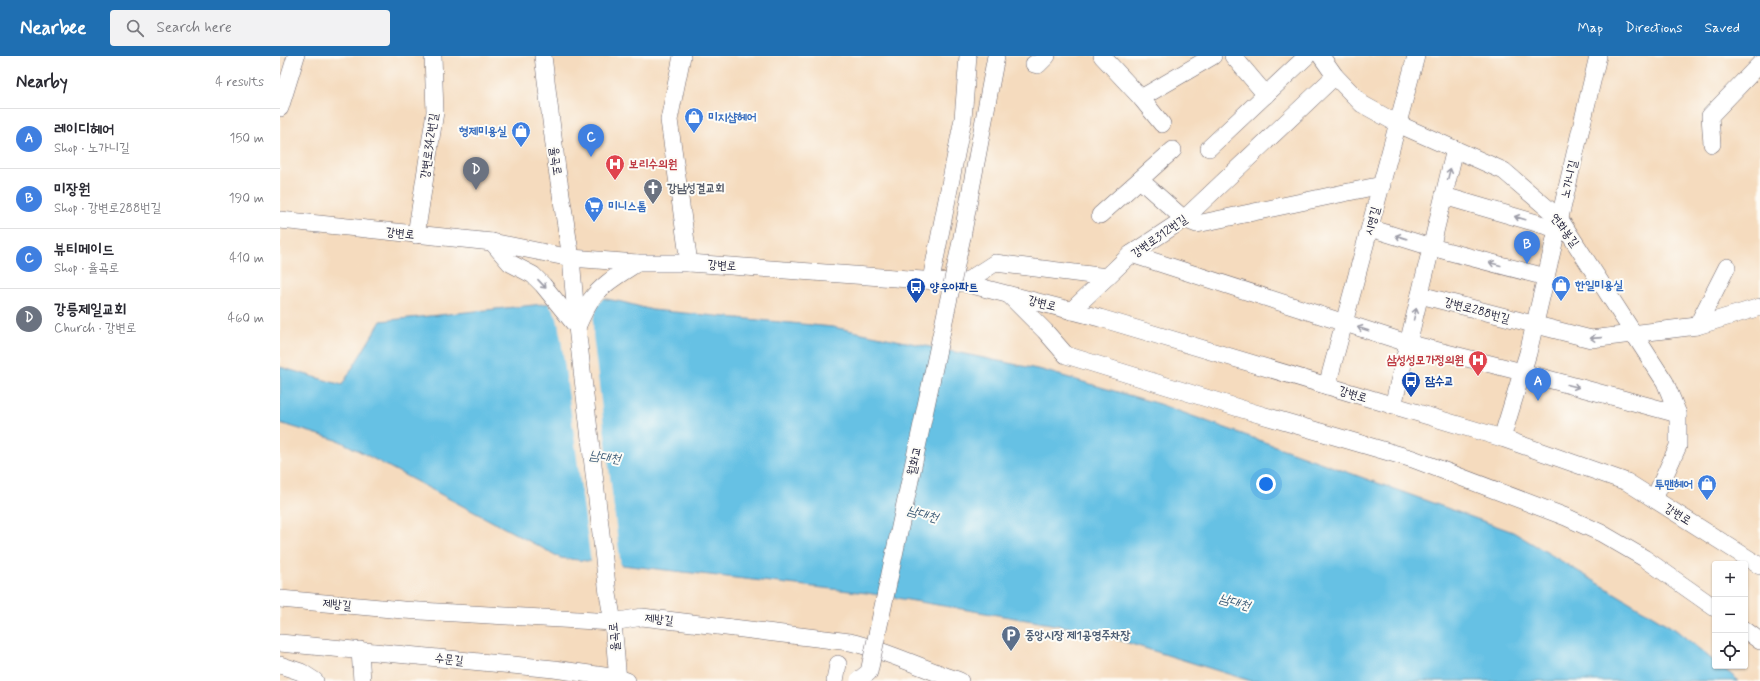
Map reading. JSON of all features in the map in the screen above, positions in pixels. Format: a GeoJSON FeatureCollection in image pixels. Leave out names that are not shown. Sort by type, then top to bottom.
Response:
{"type":"FeatureCollection","features":[{"type":"Feature","properties":{"kind":"street"},"geometry":{"type":"LineString","coordinates":[[280,105],[296,56]]}},
{"type":"Feature","properties":{"kind":"street","name":"강변로342번길"},"geometry":{"type":"LineString","coordinates":[[416,235],[435,112],[433,56]]}},
{"type":"Feature","properties":{"kind":"street","name":"율곡로"},"geometry":{"type":"LineString","coordinates":[[543,56],[556,161],[571,262],[577,327],[608,594],[621,680]]}},
{"type":"Feature","properties":{"kind":"street"},"geometry":{"type":"LineString","coordinates":[[682,56],[669,120],[689,263]]}},
{"type":"Feature","properties":{"kind":"street"},"geometry":{"type":"LineString","coordinates":[[931,280],[963,119],[968,56]]}},
{"type":"Feature","properties":{"kind":"street","name":"월화교"},"geometry":{"type":"LineString","coordinates":[[859,680],[869,672],[962,237],[996,56]]}},
{"type":"Feature","properties":{"kind":"street"},"geometry":{"type":"LineString","coordinates":[[1102,56],[1141,98],[1162,124]]}},
{"type":"Feature","properties":{"kind":"street"},"geometry":{"type":"LineString","coordinates":[[1141,98],[1213,56]]}},
{"type":"Feature","properties":{"kind":"street"},"geometry":{"type":"LineString","coordinates":[[1233,56],[1266,94]]}},
{"type":"Feature","properties":{"kind":"street"},"geometry":{"type":"LineString","coordinates":[[1209,148],[1307,56]]}},
{"type":"Feature","properties":{"kind":"street","name":"연화봉길"},"geometry":{"type":"LineString","coordinates":[[1321,56],[1335,76],[1362,104],[1398,124],[1504,171],[1558,223],[1635,334],[1665,382],[1678,414],[1678,446],[1654,499]]}},
{"type":"Feature","properties":{"kind":"street","name":"시영길"},"geometry":{"type":"LineString","coordinates":[[1327,386],[1416,56]]}},
{"type":"Feature","properties":{"kind":"street","name":"노가니길"},"geometry":{"type":"LineString","coordinates":[[1502,438],[1522,372],[1534,325],[1598,56]]}},
{"type":"Feature","properties":{"kind":"street"},"geometry":{"type":"LineString","coordinates":[[1712,144],[1710,116],[1760,64]]}},
{"type":"Feature","properties":{"kind":"street","name":"강변로312번길"},"geometry":{"type":"LineString","coordinates":[[1071,311],[1131,254],[1184,219],[1335,76]]}},
{"type":"Feature","properties":{"kind":"street"},"geometry":{"type":"LineString","coordinates":[[1393,406],[1455,149]]}},
{"type":"Feature","properties":{"kind":"street"},"geometry":{"type":"LineString","coordinates":[[1100,215],[1173,150]]}},
{"type":"Feature","properties":{"kind":"street"},"geometry":{"type":"LineString","coordinates":[[1140,180],[1184,219],[1193,223],[1202,223],[1382,185]]}},
{"type":"Feature","properties":{"kind":"street"},"geometry":{"type":"LineString","coordinates":[[1444,196],[1558,223]]}},
{"type":"Feature","properties":{"kind":"street","name":"강변로"},"geometry":{"type":"LineString","coordinates":[[280,220],[492,242],[571,262],[689,263],[964,283],[1071,311],[1502,438],[1627,482],[1760,566]]}},
{"type":"Feature","properties":{"kind":"street"},"geometry":{"type":"LineString","coordinates":[[1370,228],[1431,247],[1546,277]]}},
{"type":"Feature","properties":{"kind":"street"},"geometry":{"type":"LineString","coordinates":[[492,242],[510,264],[533,275],[577,327],[589,302],[610,281],[637,263]]}},
{"type":"Feature","properties":{"kind":"street"},"geometry":{"type":"LineString","coordinates":[[1131,254],[1407,343],[1678,414]]}},
{"type":"Feature","properties":{"kind":"street"},"geometry":{"type":"LineString","coordinates":[[964,283],[995,263],[1107,277]]}},
{"type":"Feature","properties":{"kind":"street"},"geometry":{"type":"LineString","coordinates":[[1697,326],[1727,267]]}},
{"type":"Feature","properties":{"kind":"street"},"geometry":{"type":"LineString","coordinates":[[1008,294],[1045,331],[1066,355],[1255,413],[1413,459],[1566,517],[1601,533],[1644,558],[1712,606]]}},
{"type":"Feature","properties":{"kind":"street","name":"강변로288번길"},"geometry":{"type":"LineString","coordinates":[[1420,295],[1534,325]]}},
{"type":"Feature","properties":{"kind":"street"},"geometry":{"type":"LineString","coordinates":[[1534,325],[1591,339],[1697,326],[1760,308]]}},
{"type":"Feature","properties":{"kind":"street","name":"제방길"},"geometry":{"type":"LineString","coordinates":[[280,599],[403,610],[613,622],[642,616],[850,642],[873,648],[926,670],[960,681]]}},
{"type":"Feature","properties":{"kind":"street"},"geometry":{"type":"LineString","coordinates":[[1748,632],[1760,641]]}},
{"type":"Feature","properties":{"kind":"street","name":"수문길"},"geometry":{"type":"LineString","coordinates":[[280,643],[554,669],[621,680]]}},
{"type":"Feature","properties":{"kind":"street"},"geometry":{"type":"LineString","coordinates":[[360,650],[362,681]]}},
{"type":"Feature","properties":{"kind":"street"},"geometry":{"type":"LineString","coordinates":[[835,681],[838,664]]}},
{"type":"Feature","properties":{"kind":"street"},"geometry":{"type":"LineString","coordinates":[[280,665],[302,672],[315,681]]}},
{"type":"Feature","properties":{"kind":"water","name":"남대천"},"geometry":{"type":"Polygon","coordinates":[[[601,298],[652,310],[833,327],[1042,370],[1159,404],[1513,532],[1676,630],[1712,660],[1712,669],[1725,669],[1739,681],[1251,681],[1086,630],[867,593],[561,558],[340,441],[280,423],[280,367],[342,385],[381,321],[601,298]]]}},
{"type":"Feature","properties":{"kind":"pier"},"geometry":{"type":"Polygon","coordinates":[[[604,297],[597,307],[593,320],[593,335],[621,567],[591,563],[561,339],[557,318],[547,301],[604,297]]]}},
{"type":"Feature","properties":{"kind":"place","name":"미지샵헤어"},"geometry":{"type":"Point","coordinates":[694,134]}},
{"type":"Feature","properties":{"kind":"place","name":"형제미용실"},"geometry":{"type":"Point","coordinates":[521,148]}},
{"type":"Feature","properties":{"kind":"place","name":"뷰티메이드"},"geometry":{"type":"Point","coordinates":[591,157]}},
{"type":"Feature","properties":{"kind":"place","name":"보리수의원"},"geometry":{"type":"Point","coordinates":[615,181]}},
{"type":"Feature","properties":{"kind":"place","name":"강릉제일교회"},"geometry":{"type":"Point","coordinates":[476,190]}},
{"type":"Feature","properties":{"kind":"place","name":"강남성결교회"},"geometry":{"type":"Point","coordinates":[653,205]}},
{"type":"Feature","properties":{"kind":"place","name":"미니스톰"},"geometry":{"type":"Point","coordinates":[594,223]}},
{"type":"Feature","properties":{"kind":"place","name":"미장원"},"geometry":{"type":"Point","coordinates":[1527,264]}},
{"type":"Feature","properties":{"kind":"place","name":"한일미용실"},"geometry":{"type":"Point","coordinates":[1561,302]}},
{"type":"Feature","properties":{"kind":"place","name":"양우아파트"},"geometry":{"type":"Point","coordinates":[916,304]}},
{"type":"Feature","properties":{"kind":"place","name":"삼성성모가정의원"},"geometry":{"type":"Point","coordinates":[1478,377]}},
{"type":"Feature","properties":{"kind":"place","name":"잠수교"},"geometry":{"type":"Point","coordinates":[1411,398]}},
{"type":"Feature","properties":{"kind":"place","name":"레이디헤어"},"geometry":{"type":"Point","coordinates":[1538,401]}},
{"type":"Feature","properties":{"kind":"place","name":"투맨헤어"},"geometry":{"type":"Point","coordinates":[1707,501]}},
{"type":"Feature","properties":{"kind":"place","name":"중앙시장 제1공영주차장"},"geometry":{"type":"Point","coordinates":[1011,652]}}]}
